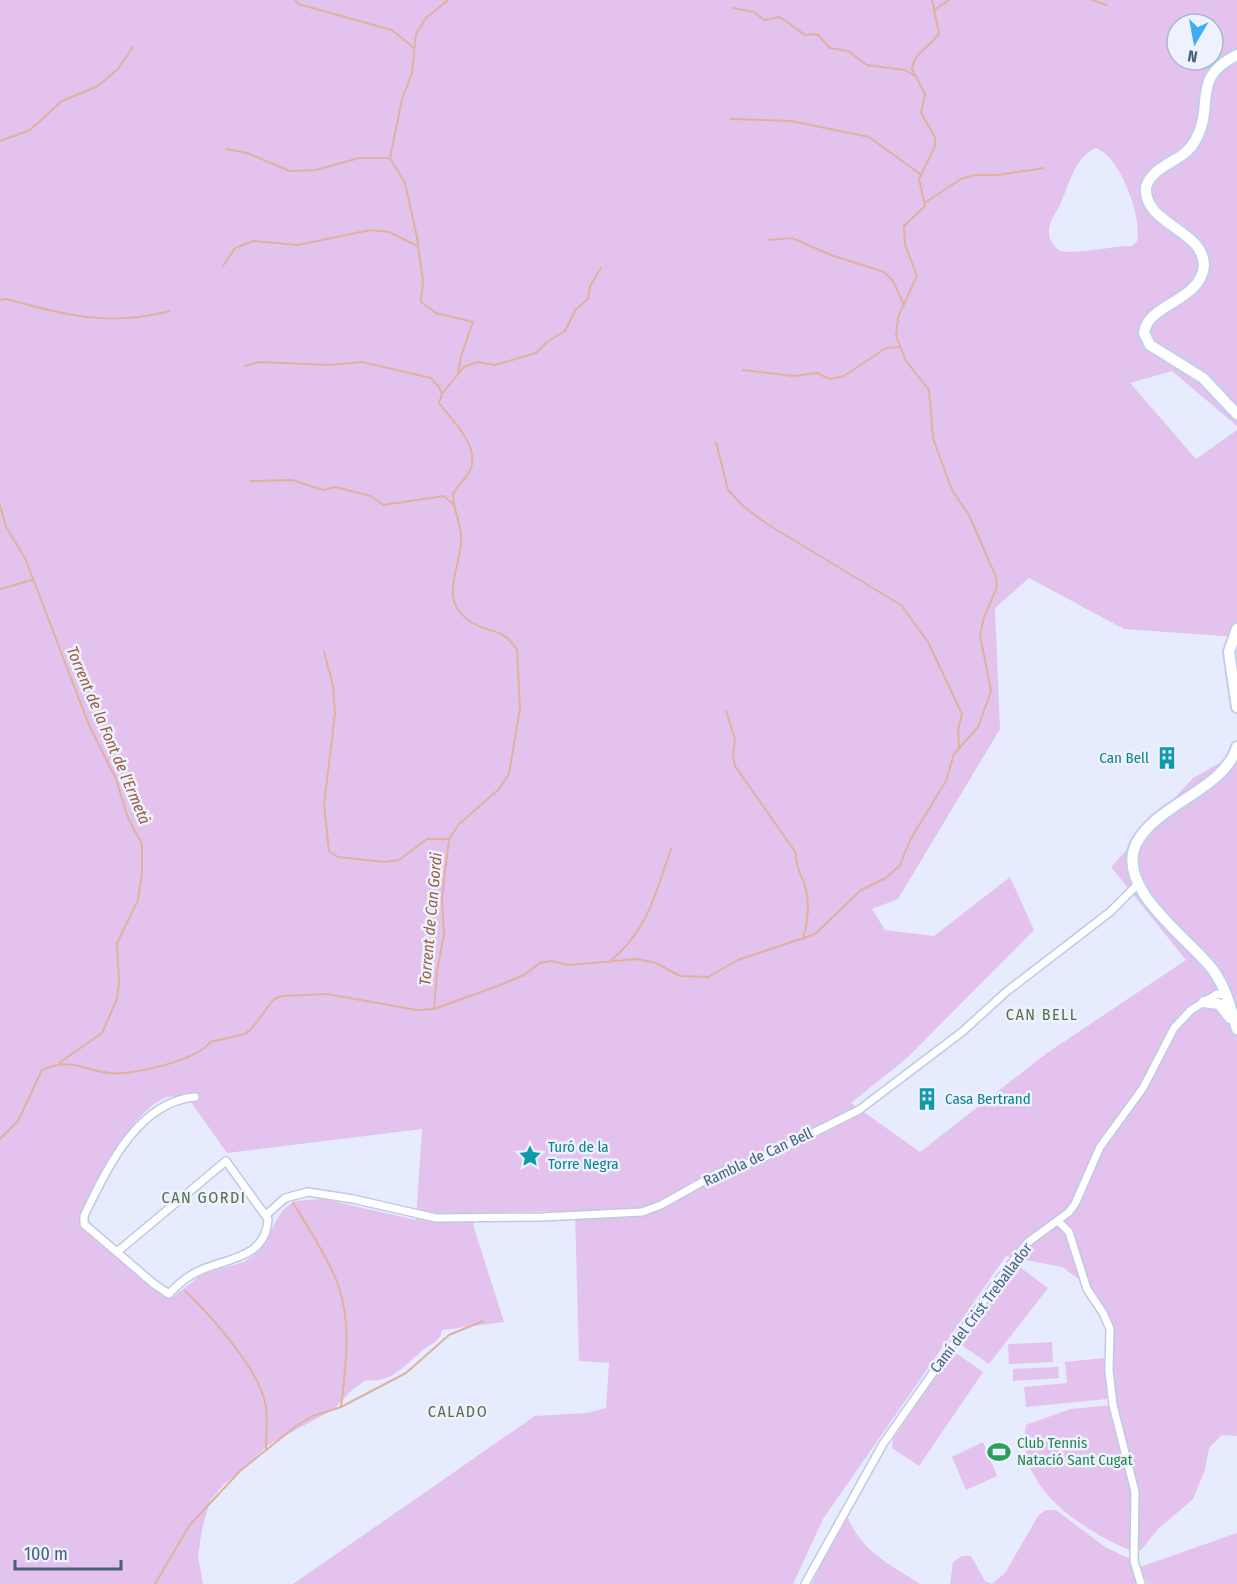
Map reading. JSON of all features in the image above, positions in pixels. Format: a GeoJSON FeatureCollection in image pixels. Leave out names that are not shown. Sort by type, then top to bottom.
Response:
{"type":"FeatureCollection","features":[{"type":"Feature","properties":{"kind":"main road"},"geometry":{"type":"LineString","coordinates":[[1237,55],[1218,66],[1209,77],[1199,132],[1192,145],[1182,156],[1155,170],[1146,187],[1151,207],[1194,243],[1203,257],[1204,266],[1195,287],[1148,321],[1144,333],[1150,345],[1203,378],[1237,414]]}},
{"type":"Feature","properties":{"kind":"main road"},"geometry":{"type":"LineString","coordinates":[[1237,628],[1230,647],[1237,707]]}},
{"type":"Feature","properties":{"kind":"main road"},"geometry":{"type":"LineString","coordinates":[[1237,747],[1227,765],[1144,832],[1136,845],[1133,856],[1138,884],[1151,904],[1192,945],[1222,991],[1237,1030]]}},
{"type":"Feature","properties":{"kind":"main road"},"geometry":{"type":"LineString","coordinates":[[1204,1002],[1222,991]]}},
{"type":"Feature","properties":{"kind":"main road"},"geometry":{"type":"LineString","coordinates":[[1204,1002],[1219,1004],[1224,1008],[1237,1030]]}},
{"type":"Feature","properties":{"kind":"street","name":"Rambla de Can Bell"},"geometry":{"type":"LineString","coordinates":[[266,1215],[285,1198],[308,1192],[443,1218],[542,1217],[633,1212],[661,1205],[718,1173],[759,1160],[859,1110],[962,1032],[1006,992],[1110,912],[1138,884]]}},
{"type":"Feature","properties":{"kind":"street","name":"Camí del Crist Treballador"},"geometry":{"type":"LineString","coordinates":[[805,1584],[894,1428],[1016,1256],[1041,1231],[1058,1221],[1075,1204],[1100,1147],[1143,1088],[1174,1028],[1191,1010],[1204,1002]]}},
{"type":"Feature","properties":{"kind":"street"},"geometry":{"type":"LineString","coordinates":[[117,1252],[226,1161],[266,1215],[268,1225],[256,1248],[244,1256],[198,1271],[169,1294],[154,1284],[84,1224],[86,1212],[112,1164],[135,1131],[166,1103],[195,1096]]}},
{"type":"Feature","properties":{"kind":"street"},"geometry":{"type":"LineString","coordinates":[[1058,1221],[1069,1232],[1087,1289],[1103,1313],[1110,1329],[1109,1371],[1113,1406],[1135,1492],[1134,1561],[1141,1584]]}},
{"type":"Feature","properties":{"kind":"shaded area"},"geometry":{"type":"Polygon","coordinates":[[[0,0],[1237,0],[1237,426],[1172,371],[1130,383],[1196,459],[1237,430],[1237,637],[1124,629],[1029,578],[995,608],[1000,729],[898,899],[872,909],[885,930],[934,936],[1010,877],[1034,930],[907,1058],[851,1103],[920,1152],[1047,1053],[1186,960],[1111,867],[1193,778],[1237,753],[1237,1436],[1222,1435],[1209,1448],[1205,1470],[1193,1499],[1158,1529],[1141,1550],[1134,1552],[1075,1519],[1042,1487],[1030,1468],[1025,1447],[1026,1425],[1070,1409],[1113,1405],[1110,1329],[1087,1289],[1093,1289],[1062,1267],[1006,1256],[823,1519],[793,1584],[293,1584],[535,1416],[587,1413],[606,1408],[609,1363],[579,1361],[575,1211],[473,1213],[474,1228],[504,1322],[442,1330],[437,1340],[398,1372],[383,1379],[366,1380],[352,1390],[334,1409],[268,1445],[224,1484],[210,1501],[202,1529],[198,1556],[203,1584],[0,1584],[0,0]],[[1095,148],[1077,166],[1051,220],[1049,233],[1051,241],[1064,252],[1132,246],[1137,241],[1136,218],[1128,189],[1113,162],[1095,148]],[[186,1095],[167,1097],[140,1117],[116,1150],[80,1218],[85,1231],[161,1293],[173,1297],[202,1274],[244,1262],[259,1251],[282,1211],[294,1201],[323,1199],[416,1220],[422,1129],[227,1153],[186,1095]]]}},
{"type":"Feature","properties":{"kind":"shaded area"},"geometry":{"type":"Polygon","coordinates":[[[1017,1265],[1048,1288],[989,1364],[960,1344],[982,1313],[989,1317],[983,1312],[1017,1265]]]}},
{"type":"Feature","properties":{"kind":"shaded area"},"geometry":{"type":"Polygon","coordinates":[[[1052,1342],[1053,1362],[1009,1364],[1008,1344],[1052,1342]]]}},
{"type":"Feature","properties":{"kind":"shaded area"},"geometry":{"type":"Polygon","coordinates":[[[953,1351],[983,1372],[919,1466],[892,1448],[893,1439],[953,1351]]]}},
{"type":"Feature","properties":{"kind":"shaded area"},"geometry":{"type":"Polygon","coordinates":[[[1104,1358],[1107,1399],[1026,1407],[1024,1387],[1067,1383],[1065,1362],[1104,1358]]]}},
{"type":"Feature","properties":{"kind":"shaded area"},"geometry":{"type":"Polygon","coordinates":[[[1058,1367],[1059,1378],[1013,1381],[1013,1369],[1058,1367]]]}},
{"type":"Feature","properties":{"kind":"shaded area"},"geometry":{"type":"Polygon","coordinates":[[[983,1442],[997,1476],[966,1490],[952,1457],[983,1442]]]}},
{"type":"Feature","properties":{"kind":"shaded area"},"geometry":{"type":"Polygon","coordinates":[[[1046,1510],[1056,1510],[1105,1547],[1134,1561],[1141,1584],[992,1584],[1005,1573],[1038,1516],[1046,1510]]]}},
{"type":"Feature","properties":{"kind":"shaded area"},"geometry":{"type":"Polygon","coordinates":[[[845,1511],[851,1525],[866,1546],[885,1562],[920,1584],[812,1584],[845,1511]]]}},
{"type":"Feature","properties":{"kind":"shaded area"},"geometry":{"type":"Polygon","coordinates":[[[1237,1533],[1237,1584],[1147,1584],[1140,1567],[1237,1533]]]}},
{"type":"Feature","properties":{"kind":"shaded area"},"geometry":{"type":"Polygon","coordinates":[[[962,1556],[971,1556],[985,1581],[992,1584],[950,1584],[953,1562],[962,1556]]]}},
{"type":"Feature","properties":{"kind":"waterway"},"geometry":{"type":"LineString","coordinates":[[295,0],[298,4],[392,30],[414,48]]}},
{"type":"Feature","properties":{"kind":"waterway","name":"Torrent de Can Gordi"},"geometry":{"type":"LineString","coordinates":[[434,1009],[437,971],[444,935],[442,898],[449,839],[459,824],[499,789],[509,774],[520,708],[517,650],[502,634],[478,626],[460,613],[453,592],[461,546],[453,494],[470,470],[472,452],[463,434],[439,403],[442,394],[458,374],[461,356],[473,322],[436,313],[421,302],[423,282],[417,237],[405,183],[390,158],[402,99],[412,73],[416,34],[426,18],[448,0]]}},
{"type":"Feature","properties":{"kind":"waterway"},"geometry":{"type":"LineString","coordinates":[[0,1139],[18,1121],[42,1070],[52,1066],[69,1064],[120,1073],[179,1061],[203,1049],[210,1042],[245,1034],[274,999],[282,996],[327,994],[417,1010],[434,1009],[500,985],[524,975],[540,963],[551,961],[569,965],[637,959],[656,963],[680,976],[708,977],[738,960],[815,934],[861,890],[886,878],[900,865],[910,840],[946,781],[954,754],[978,727],[991,691],[980,635],[984,617],[997,587],[996,577],[969,515],[952,490],[933,438],[929,390],[906,361],[896,336],[898,317],[917,276],[905,245],[904,226],[925,206],[919,179],[935,146],[935,137],[921,113],[925,94],[912,69],[916,57],[939,33],[932,0]]}},
{"type":"Feature","properties":{"kind":"waterway"},"geometry":{"type":"LineString","coordinates":[[934,10],[949,0]]}},
{"type":"Feature","properties":{"kind":"waterway"},"geometry":{"type":"LineString","coordinates":[[1092,0],[1107,5]]}},
{"type":"Feature","properties":{"kind":"waterway"},"geometry":{"type":"LineString","coordinates":[[733,8],[754,12],[764,20],[780,17],[805,35],[817,34],[830,48],[848,51],[867,65],[905,70],[915,76]]}},
{"type":"Feature","properties":{"kind":"waterway"},"geometry":{"type":"LineString","coordinates":[[0,141],[30,130],[62,101],[98,86],[118,69],[133,47]]}},
{"type":"Feature","properties":{"kind":"waterway"},"geometry":{"type":"LineString","coordinates":[[731,119],[791,121],[869,137],[920,174]]}},
{"type":"Feature","properties":{"kind":"waterway"},"geometry":{"type":"LineString","coordinates":[[226,149],[247,153],[290,171],[316,170],[359,158],[390,158]]}},
{"type":"Feature","properties":{"kind":"waterway"},"geometry":{"type":"LineString","coordinates":[[926,202],[961,179],[975,175],[997,175],[1044,168]]}},
{"type":"Feature","properties":{"kind":"waterway"},"geometry":{"type":"LineString","coordinates":[[223,266],[235,248],[253,241],[298,245],[370,230],[389,232],[417,246]]}},
{"type":"Feature","properties":{"kind":"waterway"},"geometry":{"type":"LineString","coordinates":[[768,240],[792,238],[831,255],[884,272],[893,281],[904,305]]}},
{"type":"Feature","properties":{"kind":"waterway"},"geometry":{"type":"LineString","coordinates":[[458,374],[464,367],[477,362],[495,365],[536,353],[547,342],[565,331],[576,309],[588,299],[590,286],[601,268]]}},
{"type":"Feature","properties":{"kind":"waterway"},"geometry":{"type":"LineString","coordinates":[[0,300],[6,299],[87,317],[127,318],[170,311]]}},
{"type":"Feature","properties":{"kind":"waterway"},"geometry":{"type":"LineString","coordinates":[[743,370],[794,376],[817,373],[830,379],[844,376],[886,348],[900,347]]}},
{"type":"Feature","properties":{"kind":"waterway"},"geometry":{"type":"LineString","coordinates":[[245,366],[259,362],[329,365],[362,362],[431,378],[442,394]]}},
{"type":"Feature","properties":{"kind":"waterway"},"geometry":{"type":"LineString","coordinates":[[716,442],[728,490],[743,506],[767,524],[901,605],[928,642],[962,714],[958,730],[959,746]]}},
{"type":"Feature","properties":{"kind":"waterway"},"geometry":{"type":"LineString","coordinates":[[251,481],[292,480],[323,490],[335,487],[371,496],[383,505],[444,496],[453,504]]}},
{"type":"Feature","properties":{"kind":"waterway","name":"Torrent de la Font de l'Ermetà"},"geometry":{"type":"LineString","coordinates":[[0,505],[6,527],[25,558],[89,725],[116,779],[128,818],[142,844],[142,872],[138,900],[117,943],[119,981],[117,999],[102,1033],[59,1063]]}},
{"type":"Feature","properties":{"kind":"waterway"},"geometry":{"type":"LineString","coordinates":[[0,589],[32,580]]}},
{"type":"Feature","properties":{"kind":"waterway"},"geometry":{"type":"LineString","coordinates":[[324,652],[333,685],[335,714],[324,804],[329,851],[338,857],[385,862],[399,860],[427,839],[449,839]]}},
{"type":"Feature","properties":{"kind":"waterway"},"geometry":{"type":"LineString","coordinates":[[726,711],[735,739],[733,757],[735,766],[796,853],[808,899],[803,939]]}},
{"type":"Feature","properties":{"kind":"waterway"},"geometry":{"type":"LineString","coordinates":[[609,962],[633,938],[642,924],[655,896],[671,849]]}},
{"type":"Feature","properties":{"kind":"waterway"},"geometry":{"type":"LineString","coordinates":[[293,1203],[330,1266],[344,1307],[345,1374],[341,1407]]}},
{"type":"Feature","properties":{"kind":"waterway"},"geometry":{"type":"LineString","coordinates":[[185,1291],[229,1340],[258,1383],[266,1408],[266,1450]]}},
{"type":"Feature","properties":{"kind":"waterway"},"geometry":{"type":"LineString","coordinates":[[155,1584],[189,1526],[240,1471],[296,1426],[313,1416],[341,1407],[406,1373],[449,1335],[483,1321]]}},
{"type":"Feature","properties":{"kind":"place","name":"Can Bell"},"geometry":{"type":"Point","coordinates":[1167,758]}},
{"type":"Feature","properties":{"kind":"place","name":"Casa Bertrand"},"geometry":{"type":"Point","coordinates":[927,1099]}},
{"type":"Feature","properties":{"kind":"place","name":"Turó de la Torre Negra"},"geometry":{"type":"Point","coordinates":[530,1156]}},
{"type":"Feature","properties":{"kind":"place","name":"Club Tennis Natació Sant Cugat"},"geometry":{"type":"Point","coordinates":[999,1452]}},
{"type":"Feature","properties":{"kind":"district","name":"CAN BELL"},"geometry":{"type":"Point","coordinates":[1042,1014]}},
{"type":"Feature","properties":{"kind":"district","name":"CAN GORDI"},"geometry":{"type":"Point","coordinates":[204,1197]}},
{"type":"Feature","properties":{"kind":"district","name":"CALADO"},"geometry":{"type":"Point","coordinates":[458,1411]}}]}
